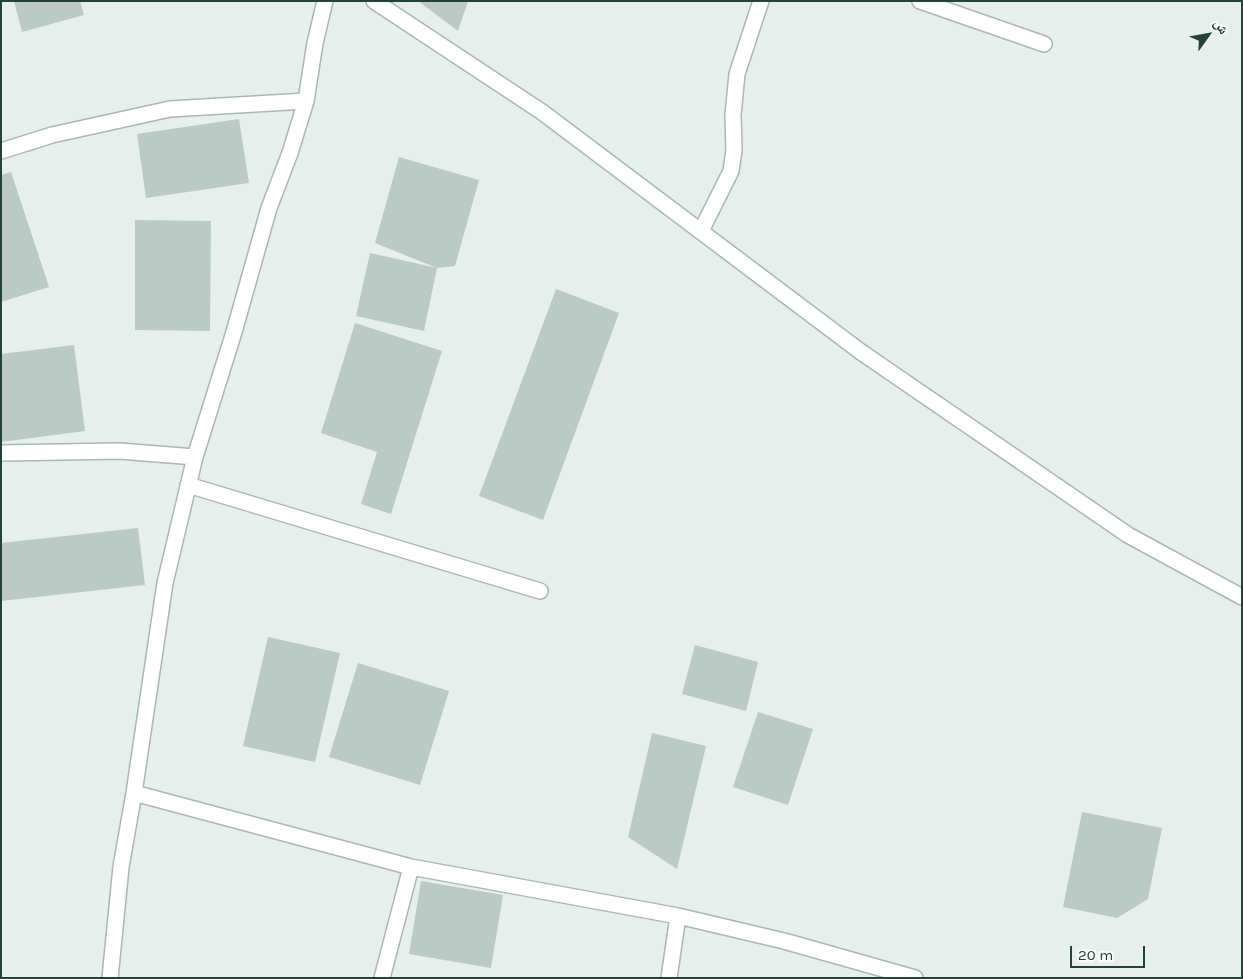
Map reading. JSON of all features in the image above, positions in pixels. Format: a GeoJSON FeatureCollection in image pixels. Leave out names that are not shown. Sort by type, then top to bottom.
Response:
{"type":"FeatureCollection","features":[{"type":"Feature","properties":{"kind":"street"},"geometry":{"type":"LineString","coordinates":[[110,978],[121,867],[134,793],[165,582],[195,457],[234,332],[269,208],[290,153],[306,100],[314,43],[325,1]]}},
{"type":"Feature","properties":{"kind":"street"},"geometry":{"type":"LineString","coordinates":[[374,1],[542,112],[861,352],[1128,535],[1242,598]]}},
{"type":"Feature","properties":{"kind":"street"},"geometry":{"type":"LineString","coordinates":[[701,231],[731,171],[734,150],[733,116],[737,74],[761,1]]}},
{"type":"Feature","properties":{"kind":"street"},"geometry":{"type":"LineString","coordinates":[[920,1],[1044,44]]}},
{"type":"Feature","properties":{"kind":"street"},"geometry":{"type":"LineString","coordinates":[[1,151],[52,135],[170,109],[306,100]]}},
{"type":"Feature","properties":{"kind":"street"},"geometry":{"type":"LineString","coordinates":[[1,453],[120,451],[195,457]]}},
{"type":"Feature","properties":{"kind":"street"},"geometry":{"type":"LineString","coordinates":[[188,485],[540,590]]}},
{"type":"Feature","properties":{"kind":"street"},"geometry":{"type":"LineString","coordinates":[[134,793],[411,867],[678,916],[784,942],[915,978]]}},
{"type":"Feature","properties":{"kind":"street"},"geometry":{"type":"LineString","coordinates":[[382,978],[411,867]]}},
{"type":"Feature","properties":{"kind":"street"},"geometry":{"type":"LineString","coordinates":[[669,978],[678,916]]}},
{"type":"Feature","properties":{"kind":"building"},"geometry":{"type":"Polygon","coordinates":[[[14,1],[80,1],[84,15],[22,32],[14,1]]]}},
{"type":"Feature","properties":{"kind":"building"},"geometry":{"type":"Polygon","coordinates":[[[418,1],[468,1],[458,31],[418,1]]]}},
{"type":"Feature","properties":{"kind":"building"},"geometry":{"type":"Polygon","coordinates":[[[239,119],[249,183],[146,198],[137,134],[239,119]]]}},
{"type":"Feature","properties":{"kind":"building"},"geometry":{"type":"Polygon","coordinates":[[[399,157],[479,180],[455,266],[437,268],[375,243],[399,157]]]}},
{"type":"Feature","properties":{"kind":"building"},"geometry":{"type":"Polygon","coordinates":[[[11,172],[49,287],[1,302],[1,175],[11,172]]]}},
{"type":"Feature","properties":{"kind":"building"},"geometry":{"type":"Polygon","coordinates":[[[135,220],[211,221],[210,331],[135,330],[135,220]]]}},
{"type":"Feature","properties":{"kind":"building"},"geometry":{"type":"Polygon","coordinates":[[[370,253],[437,268],[424,331],[356,316],[370,253]]]}},
{"type":"Feature","properties":{"kind":"building"},"geometry":{"type":"Polygon","coordinates":[[[556,289],[619,313],[543,520],[479,496],[556,289]]]}},
{"type":"Feature","properties":{"kind":"building"},"geometry":{"type":"Polygon","coordinates":[[[355,323],[442,351],[391,514],[361,504],[377,452],[321,433],[355,323]]]}},
{"type":"Feature","properties":{"kind":"building"},"geometry":{"type":"Polygon","coordinates":[[[74,345],[85,431],[1,442],[1,354],[74,345]]]}},
{"type":"Feature","properties":{"kind":"building"},"geometry":{"type":"Polygon","coordinates":[[[138,528],[145,585],[1,601],[1,543],[138,528]]]}},
{"type":"Feature","properties":{"kind":"building"},"geometry":{"type":"Polygon","coordinates":[[[268,637],[340,653],[315,762],[243,746],[268,637]]]}},
{"type":"Feature","properties":{"kind":"building"},"geometry":{"type":"Polygon","coordinates":[[[695,645],[758,662],[746,711],[682,694],[695,645]]]}},
{"type":"Feature","properties":{"kind":"building"},"geometry":{"type":"Polygon","coordinates":[[[358,663],[449,691],[420,785],[329,757],[358,663]]]}},
{"type":"Feature","properties":{"kind":"building"},"geometry":{"type":"Polygon","coordinates":[[[758,712],[813,729],[788,805],[733,787],[758,712]]]}},
{"type":"Feature","properties":{"kind":"building"},"geometry":{"type":"Polygon","coordinates":[[[652,733],[706,746],[677,869],[628,837],[652,733]]]}},
{"type":"Feature","properties":{"kind":"building"},"geometry":{"type":"Polygon","coordinates":[[[1082,812],[1162,828],[1148,899],[1117,918],[1063,907],[1082,812]]]}},
{"type":"Feature","properties":{"kind":"building"},"geometry":{"type":"Polygon","coordinates":[[[421,881],[503,895],[491,968],[409,954],[421,881]]]}}]}
